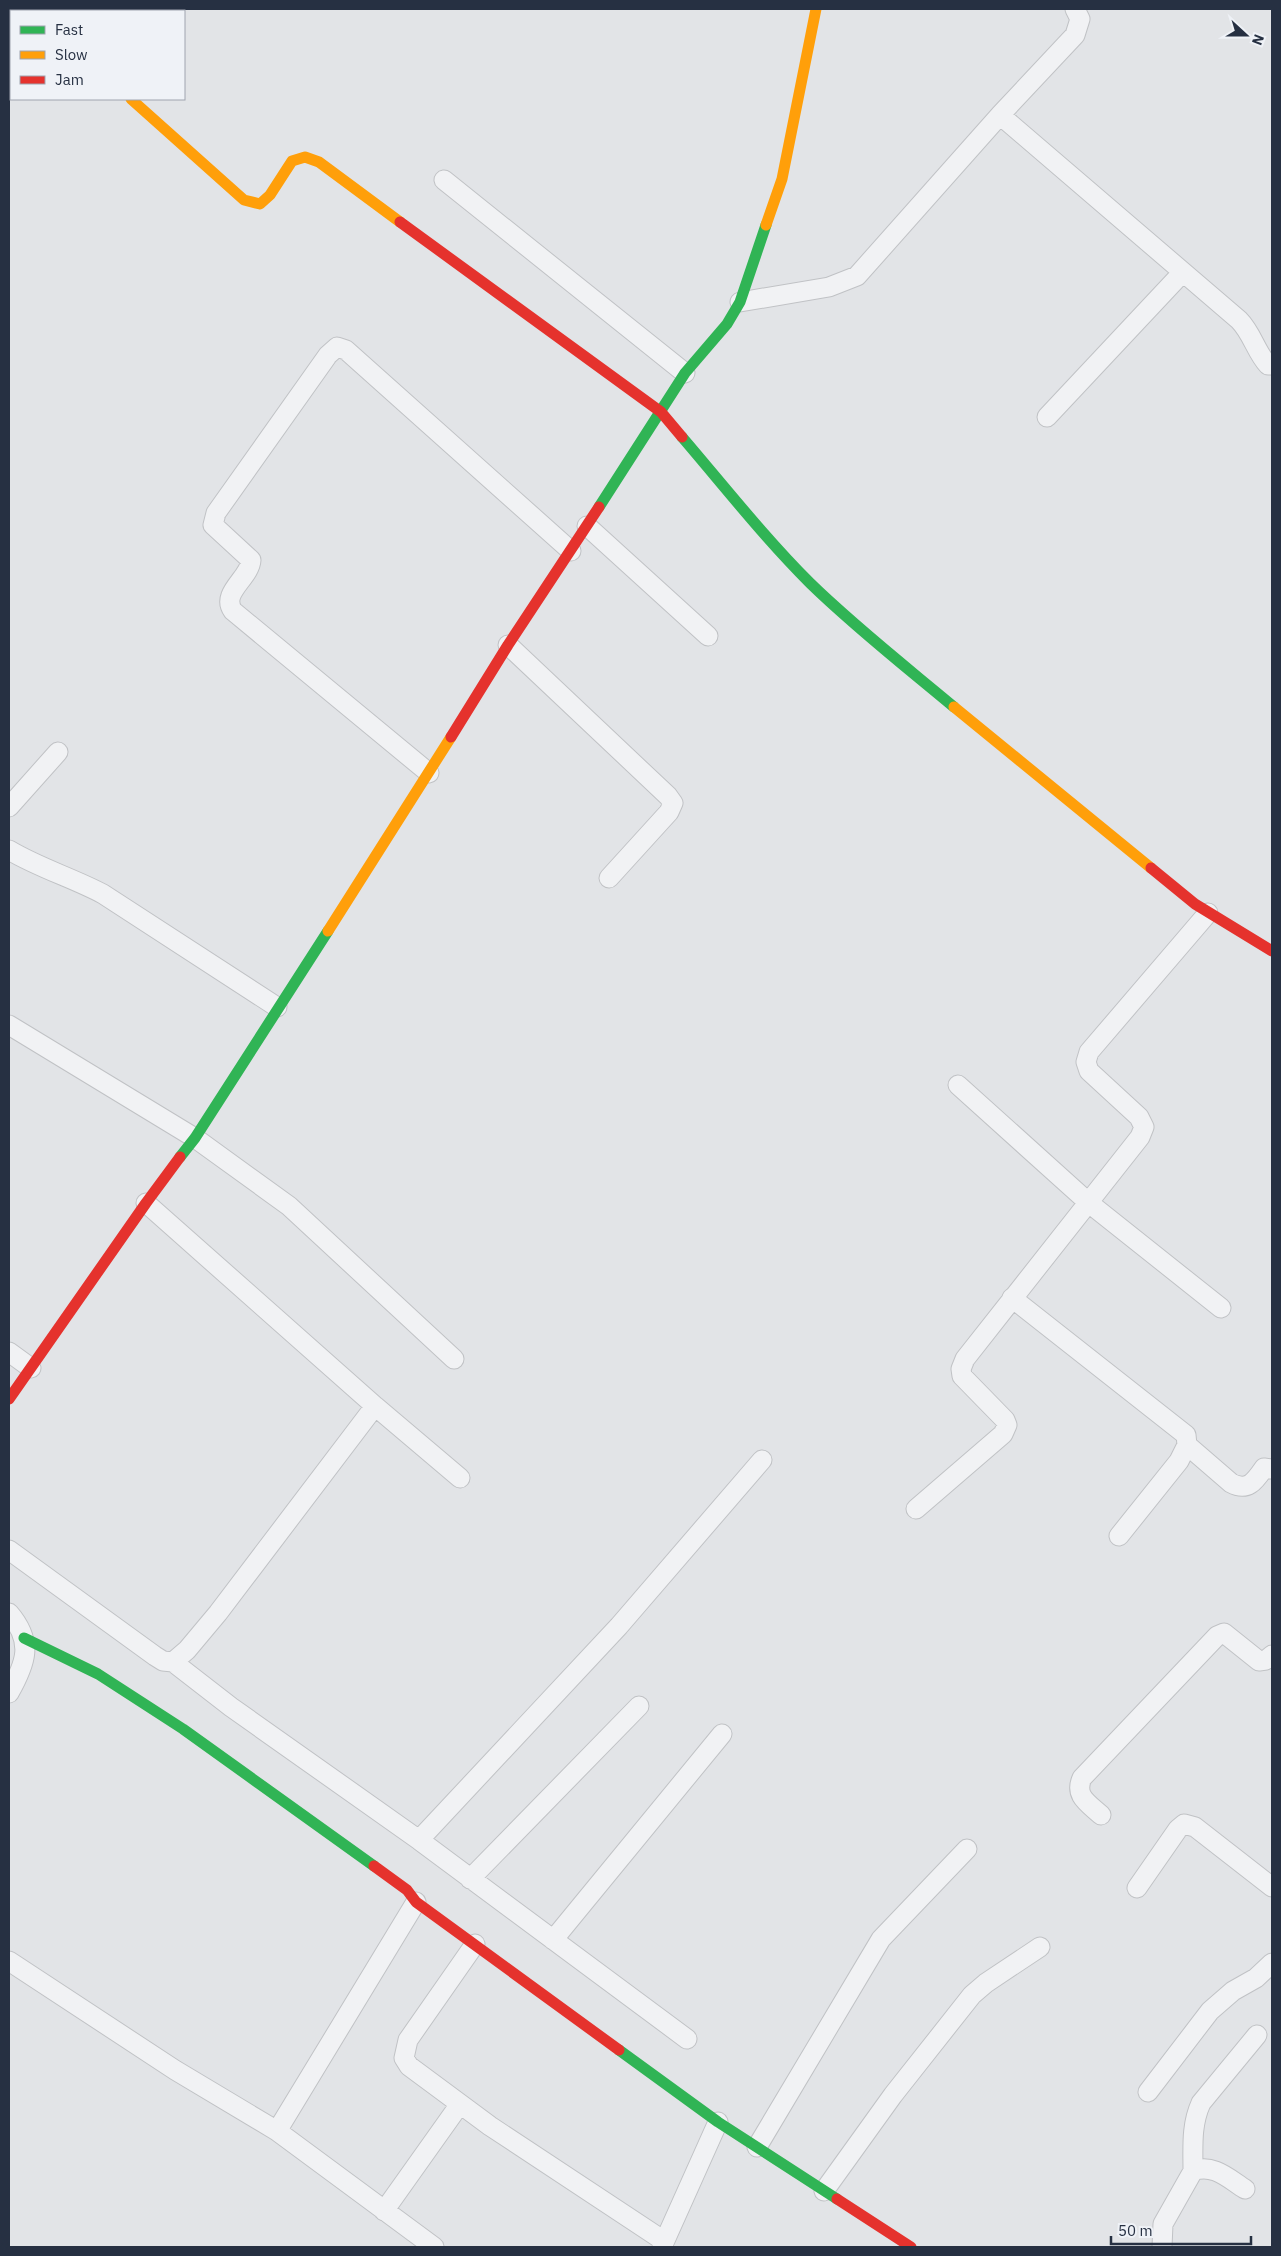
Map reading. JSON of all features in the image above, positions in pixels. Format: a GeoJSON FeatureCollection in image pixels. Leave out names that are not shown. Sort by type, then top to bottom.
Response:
{"type":"FeatureCollection","features":[{"type":"Feature","properties":{"kind":"street"},"geometry":{"type":"LineString","coordinates":[[9,1399],[146,1203],[195,1138],[508,645],[571,551],[685,373],[727,324],[740,302],[782,180],[816,9]]}},
{"type":"Feature","properties":{"kind":"street"},"geometry":{"type":"LineString","coordinates":[[740,302],[829,287],[857,276],[1000,114],[1075,35],[1080,19],[1075,9]]}},
{"type":"Feature","properties":{"kind":"street"},"geometry":{"type":"LineString","coordinates":[[132,100],[244,200],[260,204],[270,196],[292,161],[305,157],[319,162],[661,412],[770,540],[846,617],[1006,750],[1208,913],[1272,951]]}},
{"type":"Feature","properties":{"kind":"street"},"geometry":{"type":"LineString","coordinates":[[1000,114],[1248,329],[1263,359],[1268,365],[1272,365]]}},
{"type":"Feature","properties":{"kind":"street"},"geometry":{"type":"LineString","coordinates":[[444,180],[685,373]]}},
{"type":"Feature","properties":{"kind":"street"},"geometry":{"type":"LineString","coordinates":[[1046,417],[1183,272]]}},
{"type":"Feature","properties":{"kind":"street"},"geometry":{"type":"LineString","coordinates":[[429,772],[233,611],[229,605],[229,598],[247,572],[251,560],[213,525],[216,513],[328,355],[337,347],[346,350],[571,551]]}},
{"type":"Feature","properties":{"kind":"street"},"geometry":{"type":"LineString","coordinates":[[587,526],[708,636]]}},
{"type":"Feature","properties":{"kind":"street"},"geometry":{"type":"LineString","coordinates":[[508,645],[674,803],[669,812],[608,878]]}},
{"type":"Feature","properties":{"kind":"street"},"geometry":{"type":"LineString","coordinates":[[9,807],[58,752]]}},
{"type":"Feature","properties":{"kind":"street"},"geometry":{"type":"LineString","coordinates":[[9,850],[28,861],[103,894],[278,1007]]}},
{"type":"Feature","properties":{"kind":"street"},"geometry":{"type":"LineString","coordinates":[[916,1509],[1003,1434],[1007,1425],[1005,1420],[962,1376],[961,1368],[965,1359],[1140,1137],[1144,1127],[1139,1117],[1089,1071],[1086,1062],[1089,1052],[1208,913]]}},
{"type":"Feature","properties":{"kind":"street"},"geometry":{"type":"LineString","coordinates":[[9,1025],[195,1138],[289,1206],[454,1359]]}},
{"type":"Feature","properties":{"kind":"street"},"geometry":{"type":"LineString","coordinates":[[958,1085],[1089,1203],[1221,1308]]}},
{"type":"Feature","properties":{"kind":"street"},"geometry":{"type":"LineString","coordinates":[[146,1203],[375,1406],[460,1478]]}},
{"type":"Feature","properties":{"kind":"street"},"geometry":{"type":"LineString","coordinates":[[1012,1298],[1186,1435],[1187,1445],[1179,1461],[1119,1536]]}},
{"type":"Feature","properties":{"kind":"street"},"geometry":{"type":"LineString","coordinates":[[9,1352],[31,1368]]}},
{"type":"Feature","properties":{"kind":"street"},"geometry":{"type":"LineString","coordinates":[[173,1662],[187,1650],[218,1613],[375,1406]]}},
{"type":"Feature","properties":{"kind":"street"},"geometry":{"type":"LineString","coordinates":[[1187,1445],[1231,1483],[1239,1487],[1248,1486],[1264,1468],[1272,1469]]}},
{"type":"Feature","properties":{"kind":"street"},"geometry":{"type":"LineString","coordinates":[[419,1840],[619,1626],[762,1460]]}},
{"type":"Feature","properties":{"kind":"street"},"geometry":{"type":"LineString","coordinates":[[9,1550],[155,1656],[163,1661],[173,1662],[231,1707],[419,1840],[688,2039]]}},
{"type":"Feature","properties":{"kind":"street"},"geometry":{"type":"LineString","coordinates":[[9,1613],[24,1638],[25,1659],[9,1693]]}},
{"type":"Feature","properties":{"kind":"street"},"geometry":{"type":"LineString","coordinates":[[1101,1815],[1080,1794],[1079,1786],[1082,1778],[1217,1636],[1224,1633],[1259,1661],[1266,1660],[1272,1654]]}},
{"type":"Feature","properties":{"kind":"street"},"geometry":{"type":"LineString","coordinates":[[24,1638],[98,1674],[183,1728],[407,1890],[416,1902],[718,2122],[910,2247]]}},
{"type":"Feature","properties":{"kind":"street"},"geometry":{"type":"LineString","coordinates":[[470,1879],[639,1706]]}},
{"type":"Feature","properties":{"kind":"street"},"geometry":{"type":"LineString","coordinates":[[553,1940],[722,1734]]}},
{"type":"Feature","properties":{"kind":"street"},"geometry":{"type":"LineString","coordinates":[[1137,1888],[1178,1829],[1184,1824],[1195,1827],[1272,1887]]}},
{"type":"Feature","properties":{"kind":"street"},"geometry":{"type":"LineString","coordinates":[[757,2147],[881,1939],[967,1849]]}},
{"type":"Feature","properties":{"kind":"street"},"geometry":{"type":"LineString","coordinates":[[277,2131],[416,1902]]}},
{"type":"Feature","properties":{"kind":"street"},"geometry":{"type":"LineString","coordinates":[[475,1944],[408,2040],[404,2058],[409,2066],[490,2126],[663,2244],[718,2122]]}},
{"type":"Feature","properties":{"kind":"street"},"geometry":{"type":"LineString","coordinates":[[824,2191],[893,2095],[967,2001],[986,1982],[1040,1947]]}},
{"type":"Feature","properties":{"kind":"street"},"geometry":{"type":"LineString","coordinates":[[9,1961],[175,2070],[277,2131],[434,2247]]}},
{"type":"Feature","properties":{"kind":"street"},"geometry":{"type":"LineString","coordinates":[[1148,2092],[1210,2011],[1233,1991],[1256,1978],[1272,1963]]}},
{"type":"Feature","properties":{"kind":"street"},"geometry":{"type":"LineString","coordinates":[[1162,2247],[1163,2224],[1193,2171],[1192,2134],[1196,2113],[1201,2103],[1256,2035]]}},
{"type":"Feature","properties":{"kind":"street"},"geometry":{"type":"LineString","coordinates":[[384,2211],[460,2104]]}},
{"type":"Feature","properties":{"kind":"street"},"geometry":{"type":"LineString","coordinates":[[1193,2171],[1201,2168],[1210,2168],[1245,2189]]}},
{"type":"Feature","properties":{"kind":"traffic: fast"},"geometry":{"type":"LineString","coordinates":[[599,507],[685,373],[727,324],[740,302],[766,225]]}},
{"type":"Feature","properties":{"kind":"traffic: fast"},"geometry":{"type":"LineString","coordinates":[[682,437],[760,530],[810,583],[862,631],[954,707]]}},
{"type":"Feature","properties":{"kind":"traffic: fast"},"geometry":{"type":"LineString","coordinates":[[180,1157],[195,1138],[328,931]]}},
{"type":"Feature","properties":{"kind":"traffic: fast"},"geometry":{"type":"LineString","coordinates":[[24,1638],[98,1674],[183,1729],[374,1866]]}},
{"type":"Feature","properties":{"kind":"traffic: fast"},"geometry":{"type":"LineString","coordinates":[[619,2050],[718,2122],[837,2199]]}},
{"type":"Feature","properties":{"kind":"traffic: slow"},"geometry":{"type":"LineString","coordinates":[[766,225],[782,179],[816,9]]}},
{"type":"Feature","properties":{"kind":"traffic: slow"},"geometry":{"type":"LineString","coordinates":[[132,100],[244,200],[260,204],[270,195],[292,161],[305,157],[319,162],[400,222]]}},
{"type":"Feature","properties":{"kind":"traffic: slow"},"geometry":{"type":"LineString","coordinates":[[954,707],[1151,868]]}},
{"type":"Feature","properties":{"kind":"traffic: slow"},"geometry":{"type":"LineString","coordinates":[[328,931],[451,737]]}},
{"type":"Feature","properties":{"kind":"traffic: jam"},"geometry":{"type":"LineString","coordinates":[[400,222],[661,412],[682,437]]}},
{"type":"Feature","properties":{"kind":"traffic: jam"},"geometry":{"type":"LineString","coordinates":[[451,737],[508,645],[599,507]]}},
{"type":"Feature","properties":{"kind":"traffic: jam"},"geometry":{"type":"LineString","coordinates":[[1151,868],[1195,904],[1272,951]]}},
{"type":"Feature","properties":{"kind":"traffic: jam"},"geometry":{"type":"LineString","coordinates":[[9,1399],[180,1157]]}},
{"type":"Feature","properties":{"kind":"traffic: jam"},"geometry":{"type":"LineString","coordinates":[[374,1866],[407,1890],[416,1902],[619,2050]]}},
{"type":"Feature","properties":{"kind":"traffic: jam"},"geometry":{"type":"LineString","coordinates":[[837,2199],[911,2247]]}}]}
